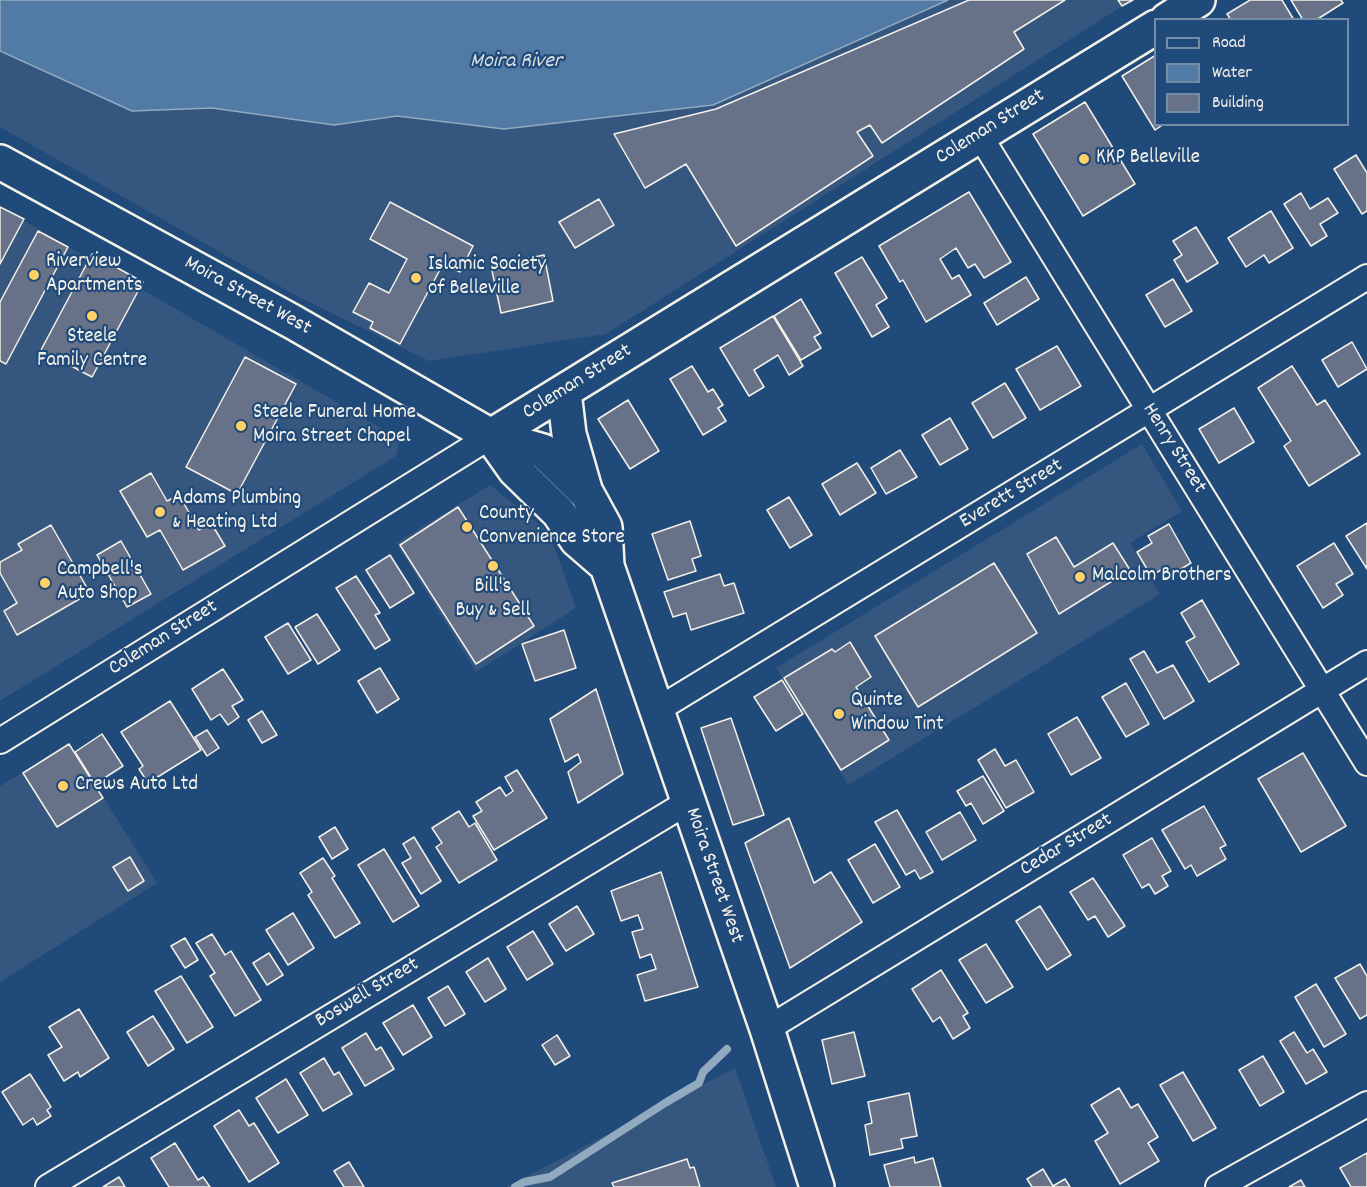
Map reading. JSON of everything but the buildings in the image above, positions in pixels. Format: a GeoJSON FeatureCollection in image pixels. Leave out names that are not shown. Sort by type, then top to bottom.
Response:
{"type":"FeatureCollection","features":[{"type":"Feature","properties":{"kind":"main road"},"geometry":{"type":"LineString","coordinates":[[1170,18],[1198,0]]}},
{"type":"Feature","properties":{"kind":"main road","name":"Coleman Street"},"geometry":{"type":"LineString","coordinates":[[491,436],[1154,28]]}},
{"type":"Feature","properties":{"kind":"main road","name":"Moira Street West"},"geometry":{"type":"LineString","coordinates":[[0,162],[293,322],[491,436],[543,451],[587,494],[605,527],[607,566],[767,1029],[818,1187]]}},
{"type":"Feature","properties":{"kind":"main road"},"geometry":{"type":"LineString","coordinates":[[564,392],[568,434],[587,494]]}},
{"type":"Feature","properties":{"kind":"main road","name":"Moira Street West"},"geometry":{"type":"LineString","coordinates":[[491,436],[515,470],[559,513],[578,540],[607,566]]}},
{"type":"Feature","properties":{"kind":"street","name":"Henry Street"},"geometry":{"type":"LineString","coordinates":[[980,136],[1367,763]]}},
{"type":"Feature","properties":{"kind":"street","name":"Everett Street"},"geometry":{"type":"LineString","coordinates":[[657,710],[1367,277]]}},
{"type":"Feature","properties":{"kind":"street","name":"Coleman Street"},"geometry":{"type":"LineString","coordinates":[[0,741],[491,436]]}},
{"type":"Feature","properties":{"kind":"street","name":"Cedar Street"},"geometry":{"type":"LineString","coordinates":[[767,1029],[1367,663]]}},
{"type":"Feature","properties":{"kind":"street","name":"Boswell Street"},"geometry":{"type":"LineString","coordinates":[[48,1187],[688,802]]}},
{"type":"Feature","properties":{"kind":"street"},"geometry":{"type":"LineString","coordinates":[[1218,1187],[1367,1104]]}},
{"type":"Feature","properties":{"kind":"shaded area"},"geometry":{"type":"Polygon","coordinates":[[[948,0],[1132,0],[606,334],[429,361],[295,295],[0,127],[0,51],[132,111],[212,108],[334,125],[397,116],[504,129],[713,105],[948,0]]]}},
{"type":"Feature","properties":{"kind":"shaded area"},"geometry":{"type":"Polygon","coordinates":[[[0,207],[400,439],[396,456],[0,701],[0,207]]]}},
{"type":"Feature","properties":{"kind":"shaded area"},"geometry":{"type":"Polygon","coordinates":[[[1142,444],[1182,511],[1130,543],[1160,594],[848,785],[776,668],[1142,444]]]}},
{"type":"Feature","properties":{"kind":"shaded area"},"geometry":{"type":"Polygon","coordinates":[[[490,485],[549,532],[576,608],[476,672],[396,543],[490,485]]]}},
{"type":"Feature","properties":{"kind":"shaded area"},"geometry":{"type":"Polygon","coordinates":[[[70,744],[157,883],[0,982],[0,786],[70,744]]]}},
{"type":"Feature","properties":{"kind":"shaded area"},"geometry":{"type":"Polygon","coordinates":[[[735,1068],[776,1187],[506,1187],[735,1068]]]}},
{"type":"Feature","properties":{"kind":"water","name":"Moira River"},"geometry":{"type":"Polygon","coordinates":[[[0,0],[948,0],[713,105],[504,129],[397,116],[334,125],[212,108],[132,111],[0,51],[0,0]]]}},
{"type":"Feature","properties":{"kind":"waterway"},"geometry":{"type":"LineString","coordinates":[[515,1187],[524,1182],[550,1177],[699,1083],[703,1072],[727,1049]]}},
{"type":"Feature","properties":{"kind":"place","name":"KKP Belleville"},"geometry":{"type":"Point","coordinates":[1084,159]}},
{"type":"Feature","properties":{"kind":"place","name":"Riverview Apartments"},"geometry":{"type":"Point","coordinates":[34,275]}},
{"type":"Feature","properties":{"kind":"place","name":"Islamic Society of Belleville"},"geometry":{"type":"Point","coordinates":[416,278]}},
{"type":"Feature","properties":{"kind":"place","name":"Steele Family Centre"},"geometry":{"type":"Point","coordinates":[92,316]}},
{"type":"Feature","properties":{"kind":"place","name":"Steele Funeral Home Moira Street Chapel"},"geometry":{"type":"Point","coordinates":[241,426]}},
{"type":"Feature","properties":{"kind":"place","name":"Adams Plumbing & Heating Ltd"},"geometry":{"type":"Point","coordinates":[160,512]}},
{"type":"Feature","properties":{"kind":"place","name":"County Convenience Store"},"geometry":{"type":"Point","coordinates":[467,527]}},
{"type":"Feature","properties":{"kind":"place","name":"Bill's Buy & Sell"},"geometry":{"type":"Point","coordinates":[493,566]}},
{"type":"Feature","properties":{"kind":"place","name":"Malcolm Brothers"},"geometry":{"type":"Point","coordinates":[1080,577]}},
{"type":"Feature","properties":{"kind":"place","name":"Campbell's Auto Shop"},"geometry":{"type":"Point","coordinates":[45,583]}},
{"type":"Feature","properties":{"kind":"place","name":"Quinte Window Tint"},"geometry":{"type":"Point","coordinates":[839,714]}},
{"type":"Feature","properties":{"kind":"place","name":"Crews Auto Ltd"},"geometry":{"type":"Point","coordinates":[63,786]}}]}
